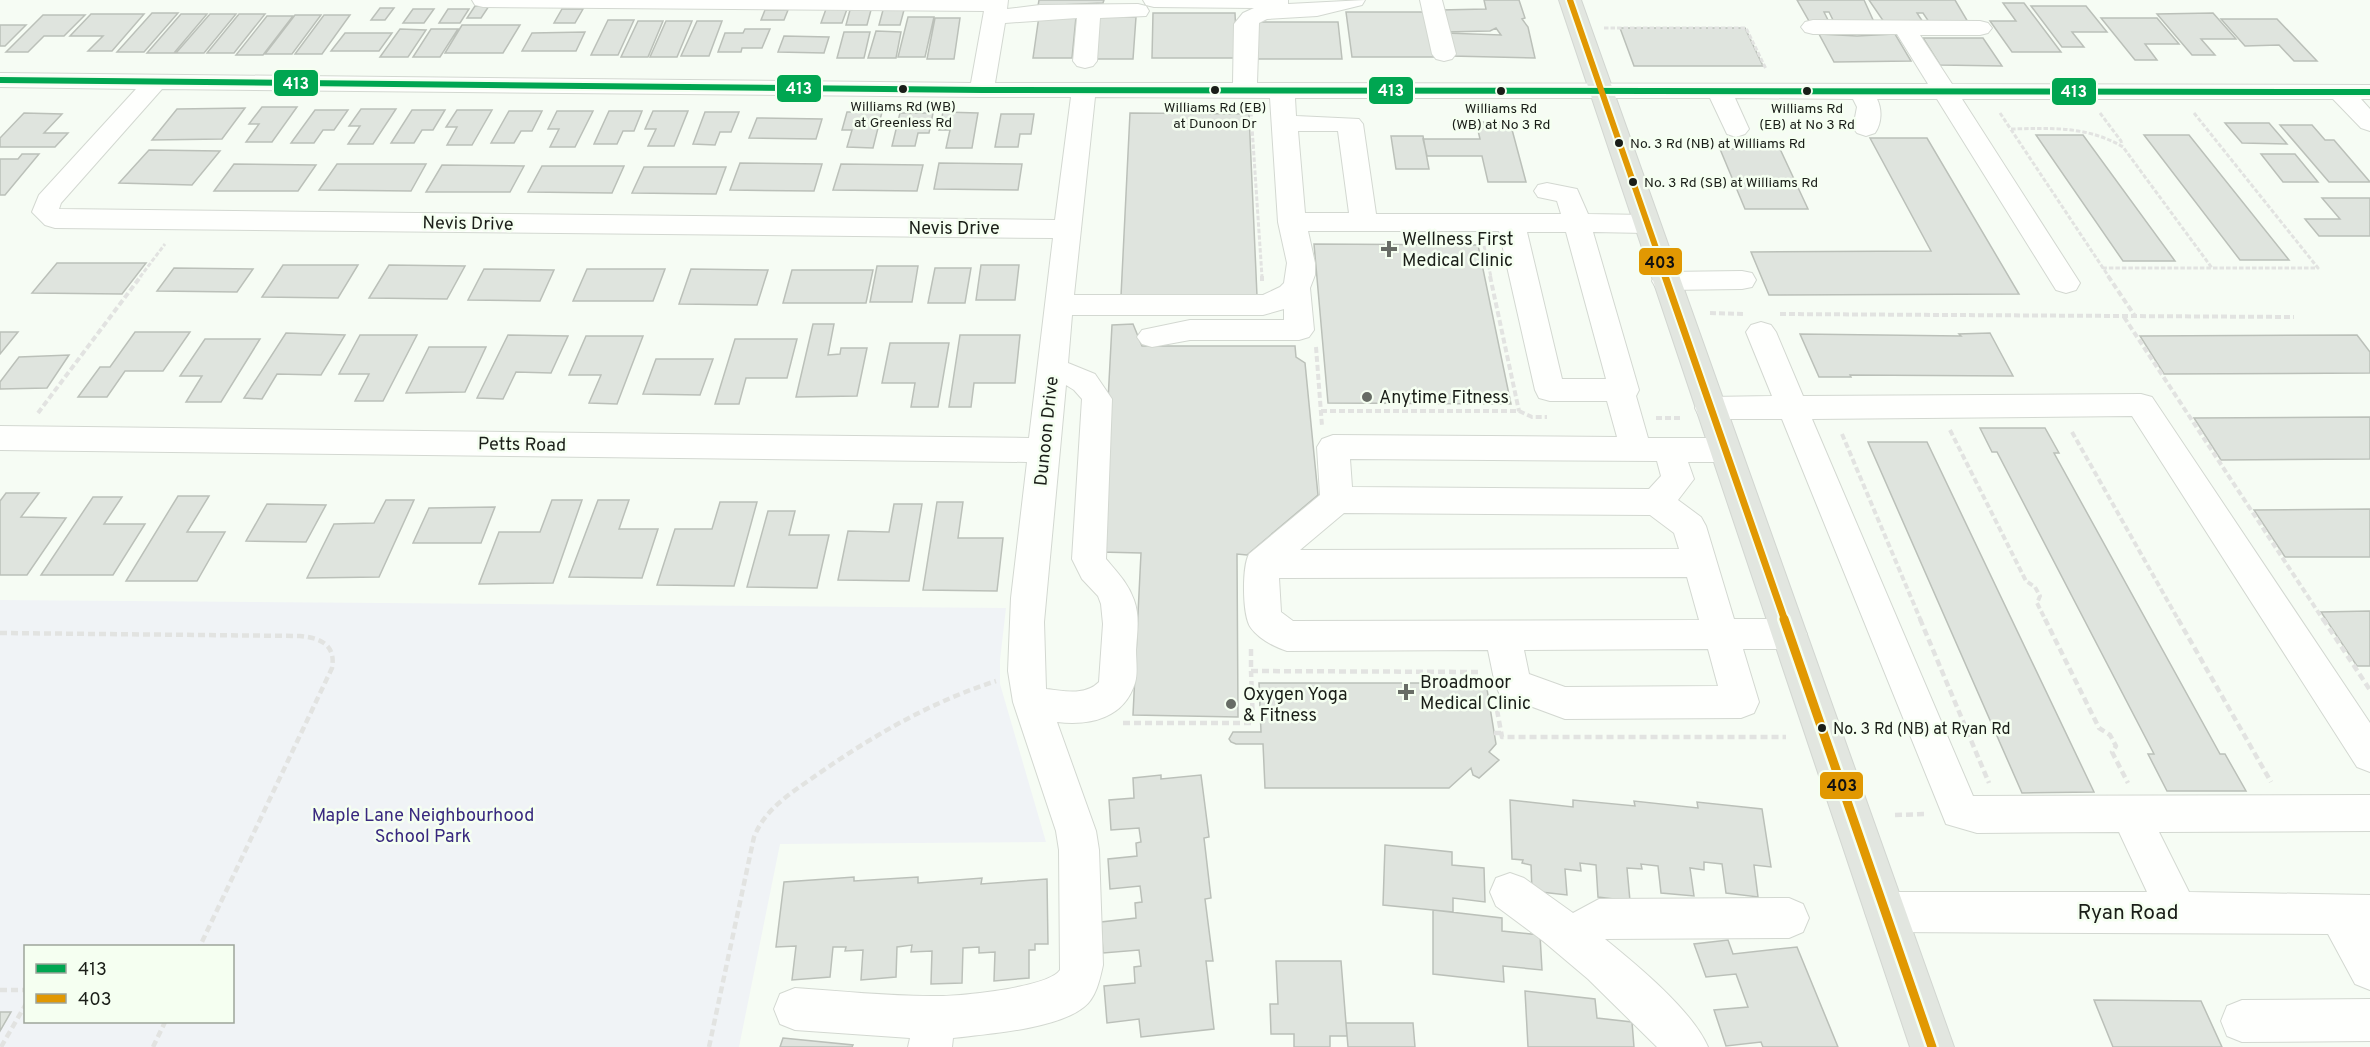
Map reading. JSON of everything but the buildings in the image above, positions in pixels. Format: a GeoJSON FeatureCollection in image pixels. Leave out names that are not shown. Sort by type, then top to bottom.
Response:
{"type":"FeatureCollection","features":[{"type":"Feature","properties":{"kind":"main road"},"geometry":{"type":"LineString","coordinates":[[1570,0],[1666,281],[1696,413],[1725,450],[1932,1047]]}},
{"type":"Feature","properties":{"kind":"street"},"geometry":{"type":"LineString","coordinates":[[483,0],[842,1],[995,7],[1040,12],[1089,12],[1146,6],[1302,0]]}},
{"type":"Feature","properties":{"kind":"street"},"geometry":{"type":"LineString","coordinates":[[1248,97],[1246,24],[1248,19],[1261,13],[1318,9],[1354,0]]}},
{"type":"Feature","properties":{"kind":"street"},"geometry":{"type":"LineString","coordinates":[[1431,0],[1444,54]]}},
{"type":"Feature","properties":{"kind":"street"},"geometry":{"type":"LineString","coordinates":[[982,90],[995,7]]}},
{"type":"Feature","properties":{"kind":"street","name":"Dunoon Drive"},"geometry":{"type":"LineString","coordinates":[[795,1009],[932,1033],[987,1013],[1050,1001],[1071,991],[1079,979],[1082,965],[1079,850],[1072,815],[1028,687],[1025,640],[1066,229],[1085,75],[1089,12]]}},
{"type":"Feature","properties":{"kind":"street"},"geometry":{"type":"LineString","coordinates":[[1814,27],[1980,28]]}},
{"type":"Feature","properties":{"kind":"street"},"geometry":{"type":"LineString","coordinates":[[1905,29],[2066,284]]}},
{"type":"Feature","properties":{"kind":"street"},"geometry":{"type":"LineString","coordinates":[[0,80],[982,90],[1085,75],[1248,97],[1282,90],[2370,92]]}},
{"type":"Feature","properties":{"kind":"street","name":"Nevis Drive"},"geometry":{"type":"LineString","coordinates":[[156,81],[48,201],[45,212],[55,219],[1066,229]]}},
{"type":"Feature","properties":{"kind":"street"},"geometry":{"type":"LineString","coordinates":[[1152,337],[1190,330],[1309,330],[1297,290],[1301,276],[1299,243],[1293,222],[1282,90]]}},
{"type":"Feature","properties":{"kind":"street"},"geometry":{"type":"LineString","coordinates":[[1719,90],[1736,129]]}},
{"type":"Feature","properties":{"kind":"street"},"geometry":{"type":"LineString","coordinates":[[1862,90],[1869,107],[1866,128]]}},
{"type":"Feature","properties":{"kind":"street"},"geometry":{"type":"LineString","coordinates":[[2340,92],[2370,123]]}},
{"type":"Feature","properties":{"kind":"street"},"geometry":{"type":"LineString","coordinates":[[1285,123],[1350,124],[1364,222]]}},
{"type":"Feature","properties":{"kind":"street"},"geometry":{"type":"LineString","coordinates":[[1511,223],[1550,390],[1624,390],[1568,195],[1547,190]]}},
{"type":"Feature","properties":{"kind":"street"},"geometry":{"type":"LineString","coordinates":[[1293,222],[1646,224]]}},
{"type":"Feature","properties":{"kind":"street"},"geometry":{"type":"LineString","coordinates":[[1666,281],[1742,280]]}},
{"type":"Feature","properties":{"kind":"street"},"geometry":{"type":"LineString","coordinates":[[1060,305],[1263,305],[1283,300],[1297,290]]}},
{"type":"Feature","properties":{"kind":"street"},"geometry":{"type":"LineString","coordinates":[[1759,320],[1792,408],[1960,810],[1977,815],[2131,802],[2370,813]]}},
{"type":"Feature","properties":{"kind":"street"},"geometry":{"type":"LineString","coordinates":[[1028,687],[1070,708],[1093,706],[1108,698],[1116,683],[1120,610],[1113,590],[1093,570],[1089,558],[1097,399],[1091,386],[1078,378],[1053,369]]}},
{"type":"Feature","properties":{"kind":"street"},"geometry":{"type":"LineString","coordinates":[[1503,635],[1513,684],[1565,702],[1741,702],[1689,526],[1668,477],[1636,449],[1619,390]]}},
{"type":"Feature","properties":{"kind":"street"},"geometry":{"type":"LineString","coordinates":[[1696,413],[1792,408],[2141,405],[2370,756]]}},
{"type":"Feature","properties":{"kind":"street","name":"Petts Road"},"geometry":{"type":"LineString","coordinates":[[0,438],[1043,450]]}},
{"type":"Feature","properties":{"kind":"street"},"geometry":{"type":"LineString","coordinates":[[1337,500],[1333,447],[1636,449]]}},
{"type":"Feature","properties":{"kind":"street"},"geometry":{"type":"LineString","coordinates":[[1262,564],[1337,500],[1668,477],[1725,450]]}},
{"type":"Feature","properties":{"kind":"street"},"geometry":{"type":"LineString","coordinates":[[1262,564],[1700,563]]}},
{"type":"Feature","properties":{"kind":"street"},"geometry":{"type":"LineString","coordinates":[[1262,564],[1264,619],[1287,636],[1789,634]]}},
{"type":"Feature","properties":{"kind":"street"},"geometry":{"type":"LineString","coordinates":[[2131,802],[2177,912]]}},
{"type":"Feature","properties":{"kind":"street"},"geometry":{"type":"LineString","coordinates":[[1510,892],[1585,947],[1637,994],[1686,1047]]}},
{"type":"Feature","properties":{"kind":"street","name":"Ryan Road"},"geometry":{"type":"LineString","coordinates":[[1886,912],[2177,912],[2355,915]]}},
{"type":"Feature","properties":{"kind":"street"},"geometry":{"type":"LineString","coordinates":[[2355,915],[2370,969]]}},
{"type":"Feature","properties":{"kind":"street"},"geometry":{"type":"LineString","coordinates":[[1585,947],[1583,931],[1599,919],[1789,918]]}},
{"type":"Feature","properties":{"kind":"street"},"geometry":{"type":"LineString","coordinates":[[2242,1021],[2370,1020]]}},
{"type":"Feature","properties":{"kind":"path"},"geometry":{"type":"LineString","coordinates":[[1604,28],[1746,28],[1770,77]]}},
{"type":"Feature","properties":{"kind":"path"},"geometry":{"type":"LineString","coordinates":[[1248,97],[1263,305]]}},
{"type":"Feature","properties":{"kind":"path"},"geometry":{"type":"LineString","coordinates":[[1997,108],[2135,316]]}},
{"type":"Feature","properties":{"kind":"path"},"geometry":{"type":"LineString","coordinates":[[2096,108],[2123,147]]}},
{"type":"Feature","properties":{"kind":"path"},"geometry":{"type":"LineString","coordinates":[[2103,268],[2318,268],[2190,108]]}},
{"type":"Feature","properties":{"kind":"path"},"geometry":{"type":"LineString","coordinates":[[2011,129],[2067,128],[2090,131],[2112,139],[2123,147],[2212,268]]}},
{"type":"Feature","properties":{"kind":"path"},"geometry":{"type":"LineString","coordinates":[[31,422],[183,220]]}},
{"type":"Feature","properties":{"kind":"path"},"geometry":{"type":"LineString","coordinates":[[1483,242],[1519,411]]}},
{"type":"Feature","properties":{"kind":"path"},"geometry":{"type":"LineString","coordinates":[[1710,314],[1759,320],[2123,316],[2294,317]]}},
{"type":"Feature","properties":{"kind":"path"},"geometry":{"type":"LineString","coordinates":[[2123,316],[2370,690]]}},
{"type":"Feature","properties":{"kind":"path"},"geometry":{"type":"LineString","coordinates":[[1321,411],[1519,411],[1532,417],[1554,417]]}},
{"type":"Feature","properties":{"kind":"path"},"geometry":{"type":"LineString","coordinates":[[1654,418],[1696,413]]}},
{"type":"Feature","properties":{"kind":"path"},"geometry":{"type":"LineString","coordinates":[[2070,428],[2274,788]]}},
{"type":"Feature","properties":{"kind":"path"},"geometry":{"type":"LineString","coordinates":[[1950,429],[2026,581],[2035,587],[2040,596],[2037,603],[2099,728],[2110,735],[2115,746],[2112,752],[2131,802]]}},
{"type":"Feature","properties":{"kind":"path"},"geometry":{"type":"LineString","coordinates":[[1841,430],[1992,788]]}},
{"type":"Feature","properties":{"kind":"path"},"geometry":{"type":"LineString","coordinates":[[0,633],[300,636],[323,639],[328,644],[334,655],[332,668],[200,945]]}},
{"type":"Feature","properties":{"kind":"path"},"geometry":{"type":"LineString","coordinates":[[1119,723],[1253,723],[1251,671]]}},
{"type":"Feature","properties":{"kind":"path"},"geometry":{"type":"LineString","coordinates":[[709,1047],[754,837],[765,815],[862,742],[888,727],[981,685],[1028,687]]}},
{"type":"Feature","properties":{"kind":"path"},"geometry":{"type":"LineString","coordinates":[[1494,733],[1502,733]]}},
{"type":"Feature","properties":{"kind":"path"},"geometry":{"type":"LineString","coordinates":[[1895,815],[1913,815]]}},
{"type":"Feature","properties":{"kind":"path"},"geometry":{"type":"LineString","coordinates":[[0,990],[24,990]]}},
{"type":"Feature","properties":{"kind":"path"},"geometry":{"type":"LineString","coordinates":[[1,1047],[24,1007]]}},
{"type":"Feature","properties":{"kind":"path"},"geometry":{"type":"LineString","coordinates":[[153,1047],[165,1023]]}},
{"type":"Feature","properties":{"kind":"green space","name":"Maple Lane Neighbourhood School Park"},"geometry":{"type":"Polygon","coordinates":[[[0,600],[1006,608],[1000,660],[1000,684],[1046,842],[780,844],[739,1047],[0,1047],[0,600]]]}},
{"type":"Feature","properties":{"kind":"transit line","name":"403"},"geometry":{"type":"LineString","coordinates":[[1570,0],[1932,1047]]}},
{"type":"Feature","properties":{"kind":"transit line","name":"413"},"geometry":{"type":"LineString","coordinates":[[0,80],[982,90],[2370,92]]}},
{"type":"Feature","properties":{"kind":"place","name":"Williams Rd (WB) at Greenless Rd"},"geometry":{"type":"Point","coordinates":[903,89]}},
{"type":"Feature","properties":{"kind":"place","name":"Williams Rd (EB) at Dunoon Dr"},"geometry":{"type":"Point","coordinates":[1215,90]}},
{"type":"Feature","properties":{"kind":"place","name":"Williams Rd (WB) at No 3 Rd"},"geometry":{"type":"Point","coordinates":[1501,91]}},
{"type":"Feature","properties":{"kind":"place","name":"Williams Rd (EB) at No 3 Rd"},"geometry":{"type":"Point","coordinates":[1807,91]}},
{"type":"Feature","properties":{"kind":"place","name":"No. 3 Rd (NB) at Williams Rd"},"geometry":{"type":"Point","coordinates":[1619,143]}},
{"type":"Feature","properties":{"kind":"place","name":"No. 3 Rd (SB) at Williams Rd"},"geometry":{"type":"Point","coordinates":[1633,182]}},
{"type":"Feature","properties":{"kind":"place","name":"Wellness First Medical Clinic"},"geometry":{"type":"Point","coordinates":[1389,249]}},
{"type":"Feature","properties":{"kind":"place","name":"Anytime Fitness"},"geometry":{"type":"Point","coordinates":[1367,397]}},
{"type":"Feature","properties":{"kind":"place","name":"Broadmoor Medical Clinic"},"geometry":{"type":"Point","coordinates":[1406,692]}},
{"type":"Feature","properties":{"kind":"place","name":"Oxygen Yoga & Fitness"},"geometry":{"type":"Point","coordinates":[1231,704]}},
{"type":"Feature","properties":{"kind":"place","name":"No. 3 Rd (NB) at Ryan Rd"},"geometry":{"type":"Point","coordinates":[1822,728]}}]}
